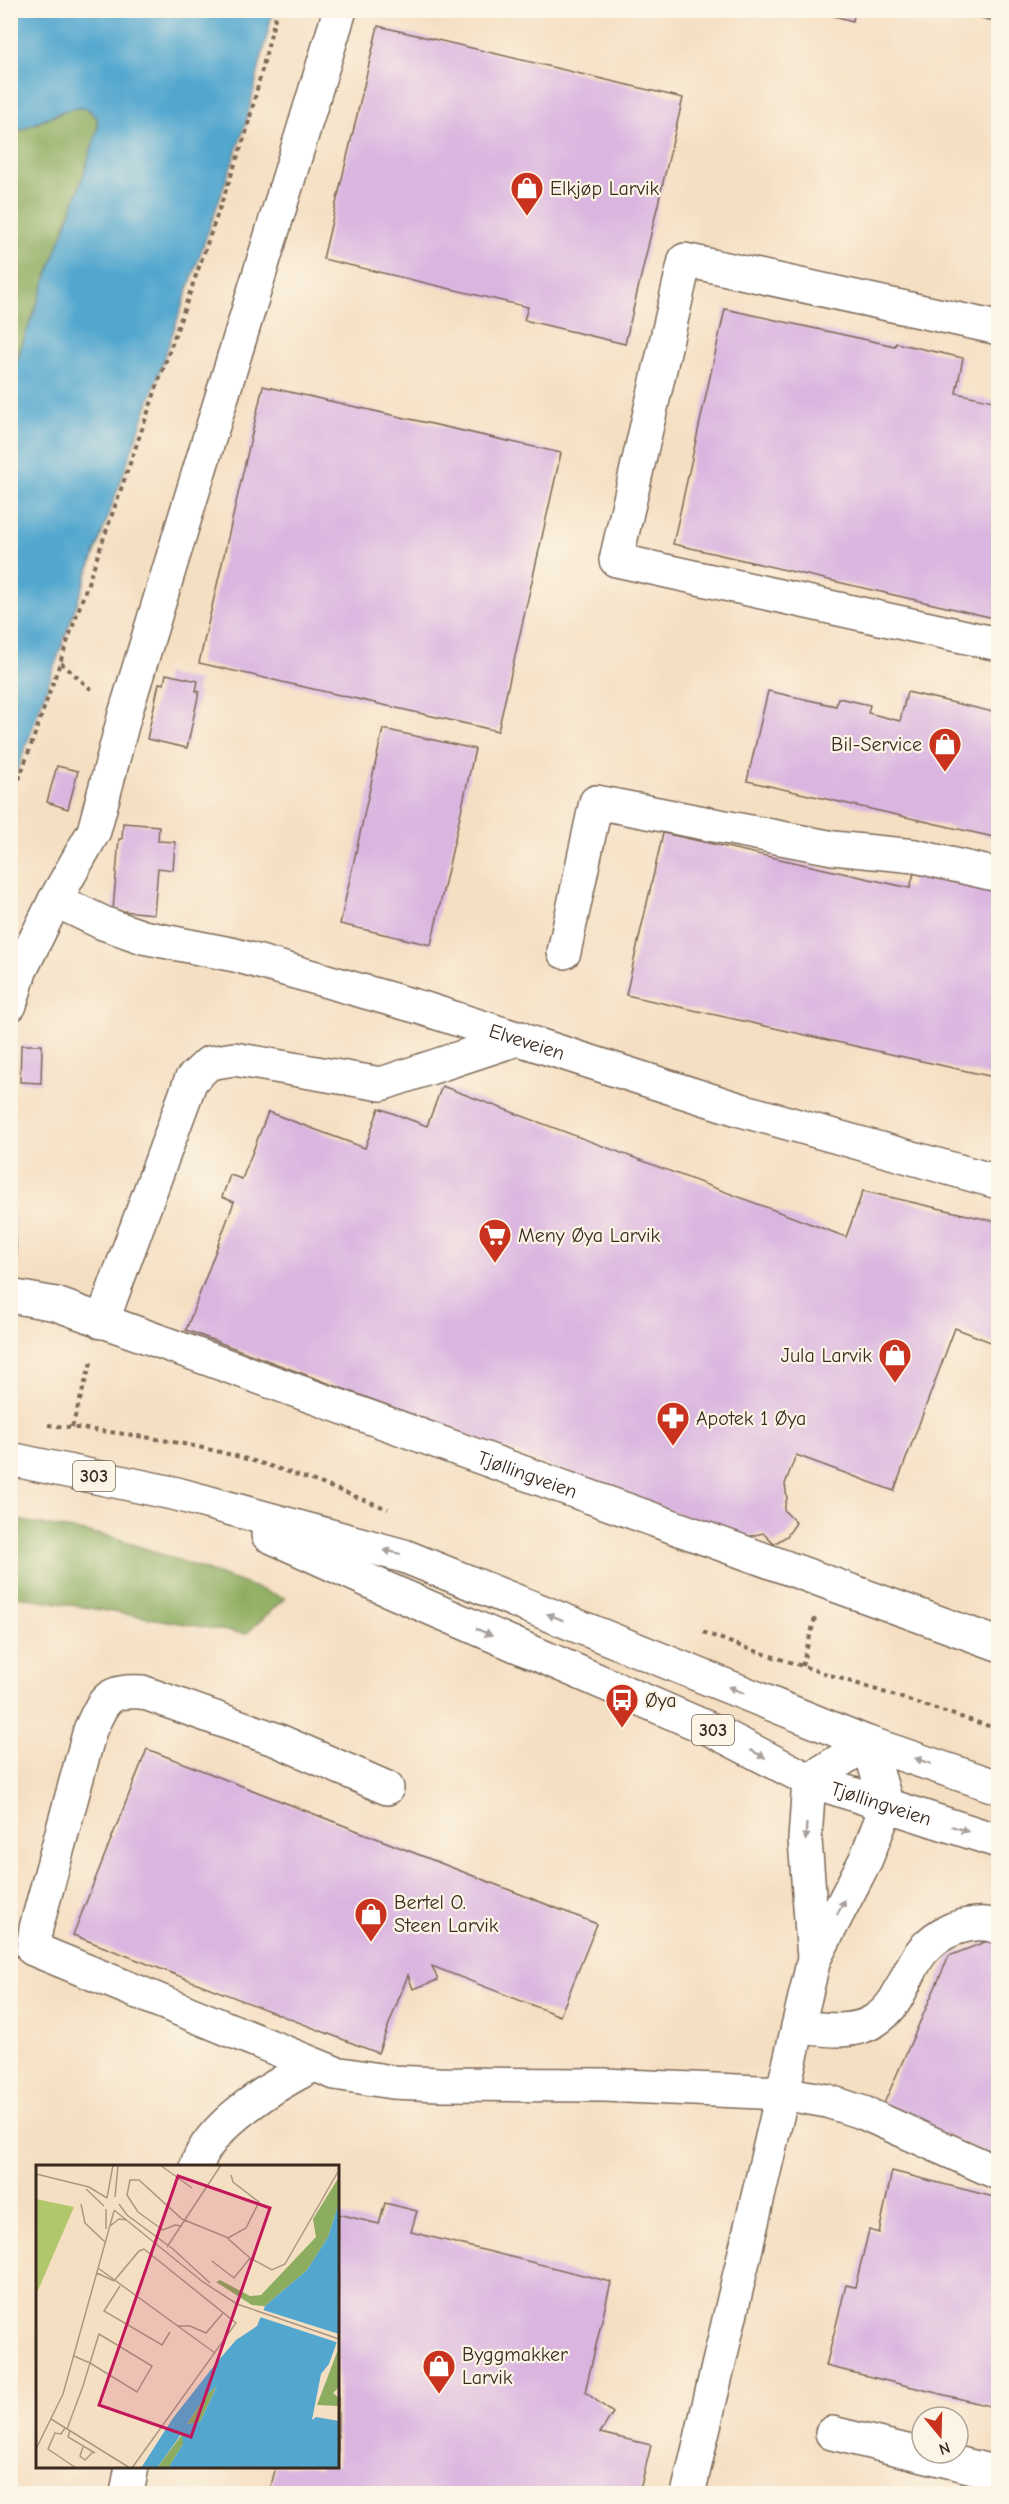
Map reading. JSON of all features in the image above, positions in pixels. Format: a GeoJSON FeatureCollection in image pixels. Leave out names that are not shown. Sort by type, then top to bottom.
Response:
{"type":"FeatureCollection","features":[{"type":"Feature","properties":{"kind":"main road"},"geometry":{"type":"LineString","coordinates":[[10,1005],[20,971],[54,900],[94,831],[125,714],[340,10]]}},
{"type":"Feature","properties":{"kind":"main road"},"geometry":{"type":"LineString","coordinates":[[999,328],[685,260],[616,560],[999,644]]}},
{"type":"Feature","properties":{"kind":"main road"},"geometry":{"type":"LineString","coordinates":[[564,952],[596,802],[833,848],[915,856],[999,875]]}},
{"type":"Feature","properties":{"kind":"main road","name":"Elveveien"},"geometry":{"type":"LineString","coordinates":[[54,900],[103,923],[142,937],[235,955],[520,1038],[741,1110],[999,1182]]}},
{"type":"Feature","properties":{"kind":"main road"},"geometry":{"type":"LineString","coordinates":[[102,1322],[190,1080],[209,1063],[234,1059],[381,1084],[520,1038]]}},
{"type":"Feature","properties":{"kind":"main road","name":"Tjøllingveien"},"geometry":{"type":"LineString","coordinates":[[10,1296],[56,1304],[999,1644]]}},
{"type":"Feature","properties":{"kind":"main road","name":"Tjøllingveien"},"geometry":{"type":"LineString","coordinates":[[10,1459],[177,1494],[404,1556],[868,1743],[999,1787]]}},
{"type":"Feature","properties":{"kind":"main road","name":"Tjøllingveien"},"geometry":{"type":"LineString","coordinates":[[177,1494],[391,1591],[712,1730],[809,1780],[999,1842]]}},
{"type":"Feature","properties":{"kind":"main road"},"geometry":{"type":"LineString","coordinates":[[387,1788],[277,1740],[142,1692],[122,1691],[112,1695],[101,1706],[90,1730],[36,1928],[22,1946],[335,2073],[392,2082],[433,2084],[604,2085],[782,2093],[827,2102],[864,2113],[999,2173]]}},
{"type":"Feature","properties":{"kind":"main road"},"geometry":{"type":"LineString","coordinates":[[688,2493],[814,1959],[866,1859],[887,1805],[868,1743],[809,1780],[805,1840],[814,1959]]}},
{"type":"Feature","properties":{"kind":"main road"},"geometry":{"type":"LineString","coordinates":[[798,2027],[843,2031],[856,2029],[874,2021],[891,2008],[921,1950],[932,1940],[961,1926],[975,1923],[999,1927]]}},
{"type":"Feature","properties":{"kind":"main road"},"geometry":{"type":"LineString","coordinates":[[198,2165],[219,2131],[246,2107],[286,2078],[314,2065]]}},
{"type":"Feature","properties":{"kind":"main road"},"geometry":{"type":"LineString","coordinates":[[832,2433],[999,2473]]}},
{"type":"Feature","properties":{"kind":"main road"},"geometry":{"type":"LineString","coordinates":[[128,2493],[132,2468]]}},
{"type":"Feature","properties":{"kind":"path"},"geometry":{"type":"LineString","coordinates":[[10,805],[243,144],[277,10]]}},
{"type":"Feature","properties":{"kind":"path"},"geometry":{"type":"LineString","coordinates":[[72,1427],[102,1322]]}},
{"type":"Feature","properties":{"kind":"path"},"geometry":{"type":"LineString","coordinates":[[802,1666],[825,1583]]}},
{"type":"Feature","properties":{"kind":"green space"},"geometry":{"type":"Polygon","coordinates":[[[74,108],[86,108],[97,118],[98,128],[79,189],[21,348],[11,384],[11,134],[74,108]]]}},
{"type":"Feature","properties":{"kind":"green space"},"geometry":{"type":"Polygon","coordinates":[[[10,1519],[113,1537],[285,1598],[246,1634],[11,1595],[10,1519]]]}},
{"type":"Feature","properties":{"kind":"water"},"geometry":{"type":"Polygon","coordinates":[[[86,10],[94,14],[105,10],[273,11],[246,123],[11,788],[11,384],[21,348],[79,189],[98,128],[97,118],[87,108],[74,108],[11,134],[11,11],[86,10]]]}},
{"type":"Feature","properties":{"kind":"building"},"geometry":{"type":"Polygon","coordinates":[[[811,10],[855,10],[853,21],[811,10]]]}},
{"type":"Feature","properties":{"kind":"building"},"geometry":{"type":"Polygon","coordinates":[[[998,10],[998,22],[952,11],[998,10]]]}},
{"type":"Feature","properties":{"kind":"building"},"geometry":{"type":"Polygon","coordinates":[[[378,26],[683,98],[625,344],[524,320],[528,307],[323,259],[378,26]]]}},
{"type":"Feature","properties":{"kind":"building"},"geometry":{"type":"Polygon","coordinates":[[[725,309],[895,346],[896,343],[963,358],[956,393],[998,402],[998,619],[673,544],[725,309]]]}},
{"type":"Feature","properties":{"kind":"building"},"geometry":{"type":"Polygon","coordinates":[[[263,386],[561,453],[498,731],[199,663],[263,386]]]}},
{"type":"Feature","properties":{"kind":"building"},"geometry":{"type":"Polygon","coordinates":[[[166,674],[198,681],[196,691],[199,692],[187,748],[147,739],[159,683],[164,684],[166,674]]]}},
{"type":"Feature","properties":{"kind":"building"},"geometry":{"type":"Polygon","coordinates":[[[768,691],[836,706],[838,698],[870,705],[868,713],[900,721],[907,692],[998,713],[998,838],[747,781],[768,691]]]}},
{"type":"Feature","properties":{"kind":"building"},"geometry":{"type":"Polygon","coordinates":[[[383,729],[475,749],[431,945],[340,924],[383,729]]]}},
{"type":"Feature","properties":{"kind":"building"},"geometry":{"type":"Polygon","coordinates":[[[57,766],[78,771],[68,809],[47,802],[57,766]]]}},
{"type":"Feature","properties":{"kind":"building"},"geometry":{"type":"Polygon","coordinates":[[[123,823],[159,826],[158,841],[175,842],[173,870],[158,868],[154,914],[113,910],[119,839],[122,839],[123,823]]]}},
{"type":"Feature","properties":{"kind":"building"},"geometry":{"type":"Polygon","coordinates":[[[663,833],[910,888],[914,873],[998,892],[998,1078],[626,995],[663,833]]]}},
{"type":"Feature","properties":{"kind":"building"},"geometry":{"type":"Polygon","coordinates":[[[21,1045],[42,1045],[41,1083],[20,1082],[21,1045]]]}},
{"type":"Feature","properties":{"kind":"building"},"geometry":{"type":"Polygon","coordinates":[[[442,1086],[846,1237],[863,1191],[998,1222],[998,1345],[955,1328],[894,1491],[796,1455],[785,1484],[787,1498],[784,1510],[796,1523],[787,1536],[774,1544],[763,1533],[738,1536],[186,1330],[234,1202],[222,1197],[230,1175],[242,1179],[268,1112],[365,1148],[379,1108],[427,1126],[442,1086]]]}},
{"type":"Feature","properties":{"kind":"building"},"geometry":{"type":"Polygon","coordinates":[[[10,1215],[14,1215],[18,1275],[10,1275],[10,1215]]]}},
{"type":"Feature","properties":{"kind":"building"},"geometry":{"type":"Polygon","coordinates":[[[147,1749],[597,1924],[560,2016],[432,1966],[438,1980],[413,1989],[408,1975],[378,2053],[73,1935],[147,1749]]]}},
{"type":"Feature","properties":{"kind":"building"},"geometry":{"type":"Polygon","coordinates":[[[995,1938],[998,1940],[998,2159],[882,2108],[949,1956],[995,1938]]]}},
{"type":"Feature","properties":{"kind":"building"},"geometry":{"type":"Polygon","coordinates":[[[892,2171],[998,2198],[998,2408],[826,2366],[846,2285],[855,2287],[869,2230],[879,2233],[892,2171]]]}},
{"type":"Feature","properties":{"kind":"building"},"geometry":{"type":"Polygon","coordinates":[[[385,2203],[417,2211],[411,2232],[611,2282],[585,2392],[613,2413],[600,2433],[651,2445],[639,2494],[269,2494],[276,2468],[339,2468],[339,2214],[379,2224],[385,2203]]]}},
{"type":"Feature","properties":{"kind":"place","name":"Elkjøp Larvik"},"geometry":{"type":"Point","coordinates":[527,217]}},
{"type":"Feature","properties":{"kind":"place","name":"Bil-Service"},"geometry":{"type":"Point","coordinates":[945,773]}},
{"type":"Feature","properties":{"kind":"place","name":"Meny Øya Larvik"},"geometry":{"type":"Point","coordinates":[495,1264]}},
{"type":"Feature","properties":{"kind":"place","name":"Jula Larvik"},"geometry":{"type":"Point","coordinates":[895,1384]}},
{"type":"Feature","properties":{"kind":"place","name":"Apotek 1 Øya"},"geometry":{"type":"Point","coordinates":[673,1447]}},
{"type":"Feature","properties":{"kind":"place","name":"Øya"},"geometry":{"type":"Point","coordinates":[622,1729]}},
{"type":"Feature","properties":{"kind":"place","name":"Bertel O. Steen Larvik"},"geometry":{"type":"Point","coordinates":[371,1943]}},
{"type":"Feature","properties":{"kind":"place","name":"Byggmakker Larvik"},"geometry":{"type":"Point","coordinates":[439,2395]}}]}
